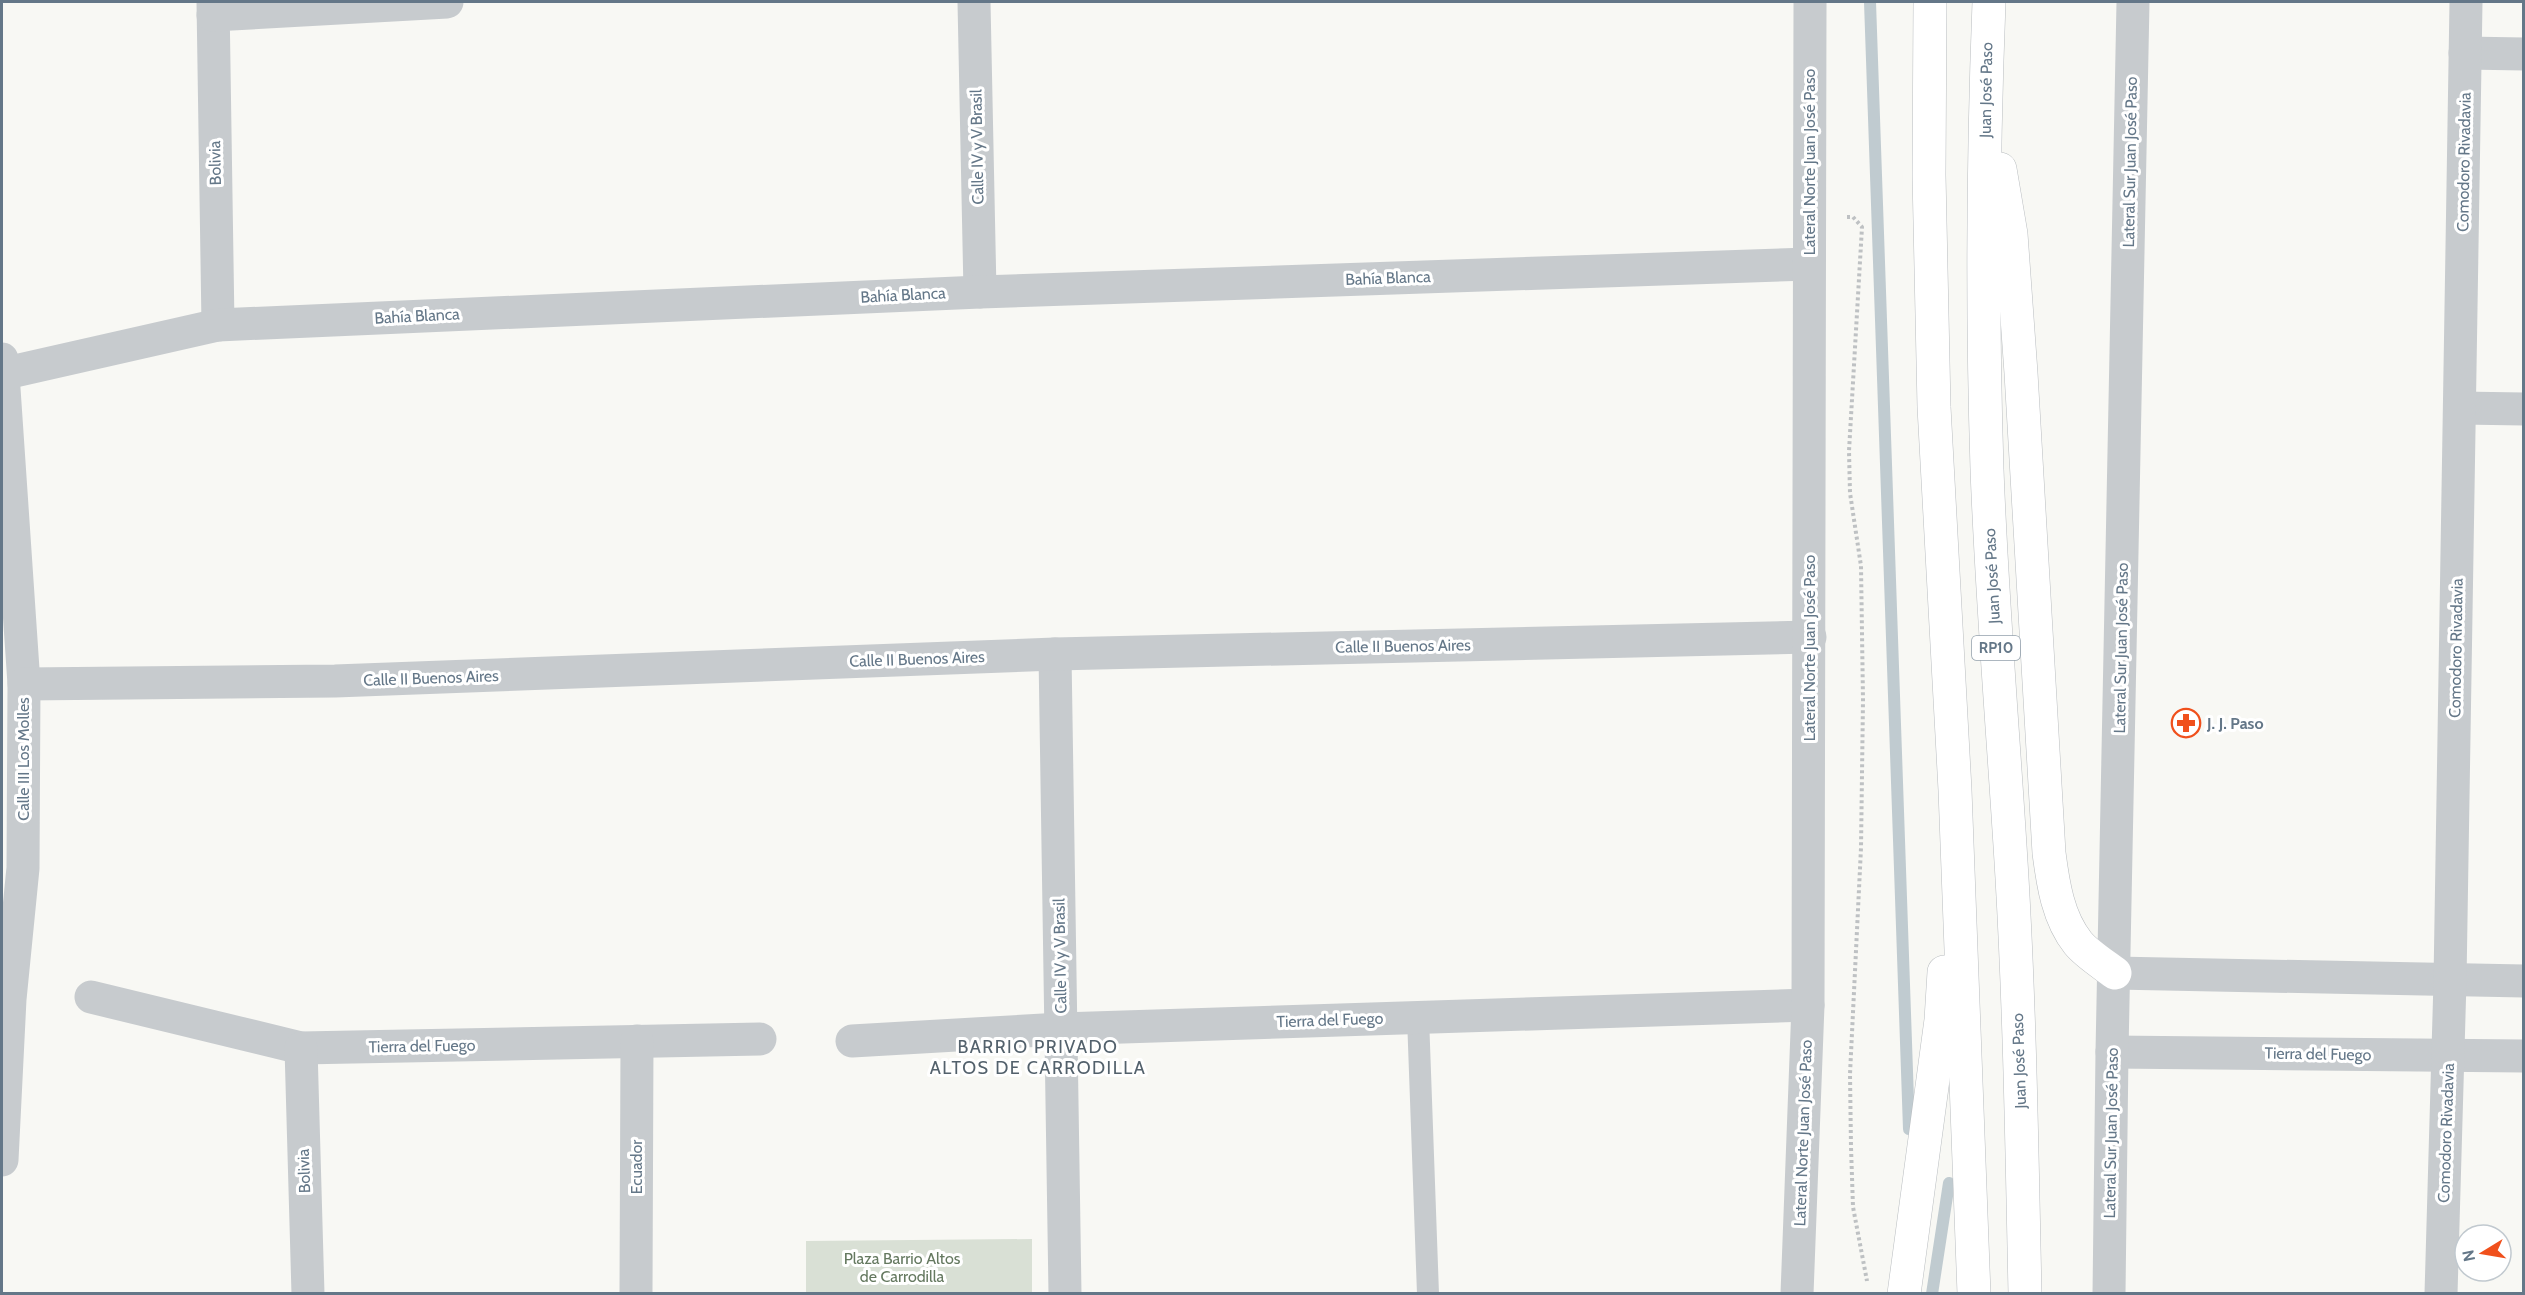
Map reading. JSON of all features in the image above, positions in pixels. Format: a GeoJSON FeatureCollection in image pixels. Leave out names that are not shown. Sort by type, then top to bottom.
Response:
{"type":"FeatureCollection","features":[{"type":"Feature","properties":{"kind":"highway","name":"RP10"},"geometry":{"type":"LineString","coordinates":[[1929,2],[1929,175],[1934,407],[1955,790],[1974,1293]]}},
{"type":"Feature","properties":{"kind":"highway","name":"Juan José Paso"},"geometry":{"type":"LineString","coordinates":[[1989,2],[1983,275],[1987,469],[2012,878],[2025,1293]]}},
{"type":"Feature","properties":{"kind":"highway"},"geometry":{"type":"LineString","coordinates":[[1986,79],[2011,234],[2022,373],[2049,853],[2054,889],[2065,922],[2078,944],[2115,973]]}},
{"type":"Feature","properties":{"kind":"highway"},"geometry":{"type":"LineString","coordinates":[[1904,1293],[1941,1020],[1955,790]]}},
{"type":"Feature","properties":{"kind":"street"},"geometry":{"type":"LineString","coordinates":[[213,8],[447,2]]}},
{"type":"Feature","properties":{"kind":"street","name":"Calle IV y V Brasil"},"geometry":{"type":"LineString","coordinates":[[974,2],[980,292]]}},
{"type":"Feature","properties":{"kind":"street","name":"Lateral Norte Juan José Paso"},"geometry":{"type":"LineString","coordinates":[[1797,1293],[1808,1005],[1810,2]]}},
{"type":"Feature","properties":{"kind":"street","name":"Lateral Sur Juan José Paso"},"geometry":{"type":"LineString","coordinates":[[2109,1293],[2133,2]]}},
{"type":"Feature","properties":{"kind":"street","name":"Comodoro Rivadavia"},"geometry":{"type":"LineString","coordinates":[[2441,1293],[2450,981],[2466,2]]}},
{"type":"Feature","properties":{"kind":"street","name":"Bolivia"},"geometry":{"type":"LineString","coordinates":[[213,8],[218,325]]}},
{"type":"Feature","properties":{"kind":"street"},"geometry":{"type":"LineString","coordinates":[[2465,53],[2523,54]]}},
{"type":"Feature","properties":{"kind":"street","name":"Bahía Blanca"},"geometry":{"type":"LineString","coordinates":[[2,369],[218,325],[980,292],[1809,264]]}},
{"type":"Feature","properties":{"kind":"street","name":"Calle III Los Molles"},"geometry":{"type":"LineString","coordinates":[[2,369],[24,684],[23,868],[5,999],[2,1160]]}},
{"type":"Feature","properties":{"kind":"street"},"geometry":{"type":"LineString","coordinates":[[2460,408],[2523,409]]}},
{"type":"Feature","properties":{"kind":"street","name":"Calle II Buenos Aires"},"geometry":{"type":"LineString","coordinates":[[24,684],[334,681],[1055,654],[1810,637]]}},
{"type":"Feature","properties":{"kind":"street","name":"Calle IV y V Brasil"},"geometry":{"type":"LineString","coordinates":[[1055,654],[1065,1293]]}},
{"type":"Feature","properties":{"kind":"street"},"geometry":{"type":"LineString","coordinates":[[2115,973],[2523,981]]}},
{"type":"Feature","properties":{"kind":"street","name":"Tierra del Fuego"},"geometry":{"type":"LineString","coordinates":[[91,997],[301,1048],[760,1039]]}},
{"type":"Feature","properties":{"kind":"street","name":"Tierra del Fuego"},"geometry":{"type":"LineString","coordinates":[[852,1041],[1061,1029],[1808,1005]]}},
{"type":"Feature","properties":{"kind":"street","name":"Ecuador"},"geometry":{"type":"LineString","coordinates":[[636,1293],[637,1041]]}},
{"type":"Feature","properties":{"kind":"street","name":"Bolivia"},"geometry":{"type":"LineString","coordinates":[[301,1048],[308,1293]]}},
{"type":"Feature","properties":{"kind":"street","name":"Tierra del Fuego"},"geometry":{"type":"LineString","coordinates":[[2112,1052],[2523,1056]]}},
{"type":"Feature","properties":{"kind":"lane"},"geometry":{"type":"LineString","coordinates":[[1418,1017],[1428,1293]]}},
{"type":"Feature","properties":{"kind":"path"},"geometry":{"type":"LineString","coordinates":[[1809,214],[1853,217],[1862,227],[1849,451],[1850,493],[1861,566],[1863,700],[1861,848],[1850,1074],[1853,1207],[1868,1288]]}},
{"type":"Feature","properties":{"kind":"green space","name":"Plaza Barrio Altos de Carrodilla"},"geometry":{"type":"Polygon","coordinates":[[[1032,1239],[1032,1293],[806,1293],[806,1241],[1032,1239]]]}},
{"type":"Feature","properties":{"kind":"waterway"},"geometry":{"type":"LineString","coordinates":[[1870,2],[1909,1129]]}},
{"type":"Feature","properties":{"kind":"waterway"},"geometry":{"type":"LineString","coordinates":[[1932,1294],[1949,1183]]}},
{"type":"Feature","properties":{"kind":"place","name":"J. J. Paso"},"geometry":{"type":"Point","coordinates":[2186,723]}},
{"type":"Feature","properties":{"kind":"district","name":"BARRIO PRIVADO ALTOS DE CARRODILLA"},"geometry":{"type":"Point","coordinates":[1038,1057]}}]}
